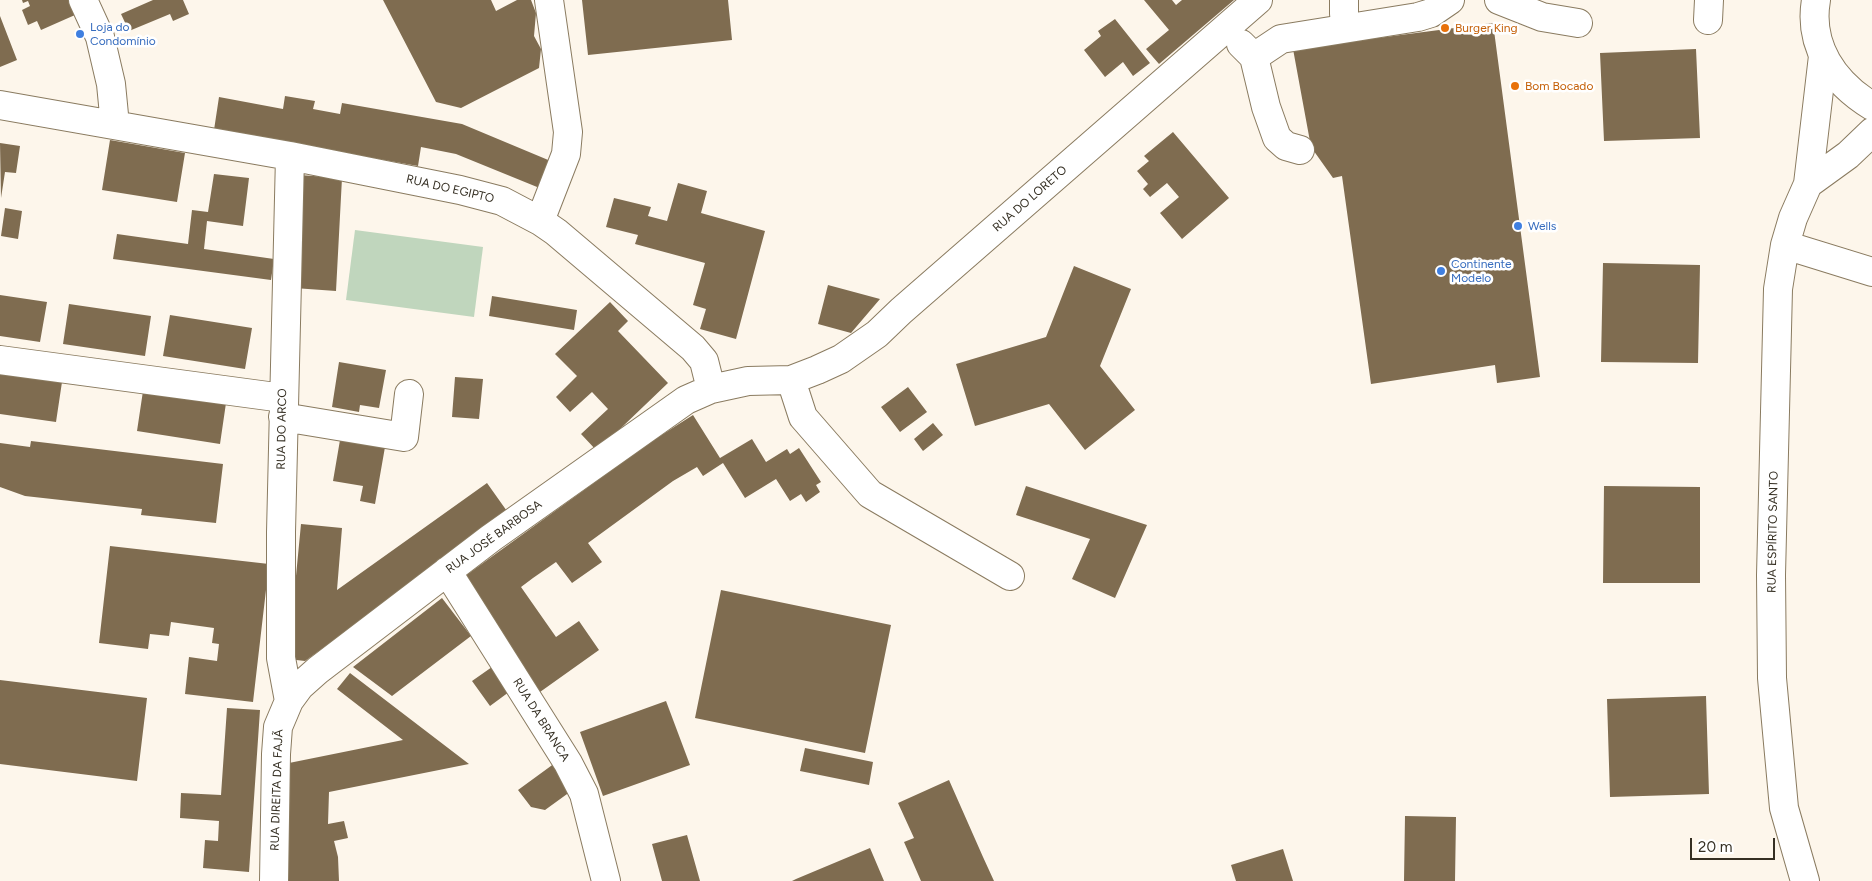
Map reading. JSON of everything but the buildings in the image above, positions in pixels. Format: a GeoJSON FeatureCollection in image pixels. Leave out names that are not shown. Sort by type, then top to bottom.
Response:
{"type":"FeatureCollection","features":[{"type":"Feature","properties":{"kind":"street"},"geometry":{"type":"LineString","coordinates":[[83,0],[100,37],[111,84],[115,125]]}},
{"type":"Feature","properties":{"kind":"street"},"geometry":{"type":"LineString","coordinates":[[540,221],[566,154],[568,132],[549,0]]}},
{"type":"Feature","properties":{"kind":"street","name":"RUA DO LORETO"},"geometry":{"type":"LineString","coordinates":[[791,380],[818,370],[841,358],[877,334],[1258,0]]}},
{"type":"Feature","properties":{"kind":"street"},"geometry":{"type":"LineString","coordinates":[[1254,57],[1281,39],[1418,17],[1431,13],[1450,0]]}},
{"type":"Feature","properties":{"kind":"street"},"geometry":{"type":"LineString","coordinates":[[1498,0],[1542,17],[1578,22]]}},
{"type":"Feature","properties":{"kind":"street"},"geometry":{"type":"LineString","coordinates":[[1810,3],[1814,25],[1824,56],[1836,77],[1854,95],[1872,106]]}},
{"type":"Feature","properties":{"kind":"street"},"geometry":{"type":"LineString","coordinates":[[1226,29],[1254,57],[1266,108],[1277,138],[1286,146],[1300,150]]}},
{"type":"Feature","properties":{"kind":"street"},"geometry":{"type":"LineString","coordinates":[[1808,184],[1824,56]]}},
{"type":"Feature","properties":{"kind":"street","name":"RUA DO EGIPTO"},"geometry":{"type":"LineString","coordinates":[[0,105],[290,156],[460,190],[502,201],[540,221],[556,232],[693,348],[704,361],[712,389]]}},
{"type":"Feature","properties":{"kind":"street"},"geometry":{"type":"LineString","coordinates":[[1808,184],[1848,154],[1872,132]]}},
{"type":"Feature","properties":{"kind":"street","name":"RUA DO ARCO"},"geometry":{"type":"LineString","coordinates":[[289,701],[281,658],[283,408],[290,156]]}},
{"type":"Feature","properties":{"kind":"street","name":"RUA ESPÍRITO SANTO"},"geometry":{"type":"LineString","coordinates":[[1805,881],[1784,808],[1772,678],[1772,574],[1778,288],[1785,245],[1793,218],[1808,184]]}},
{"type":"Feature","properties":{"kind":"street"},"geometry":{"type":"LineString","coordinates":[[1785,245],[1872,272]]}},
{"type":"Feature","properties":{"kind":"street"},"geometry":{"type":"LineString","coordinates":[[0,360],[283,408],[404,437],[410,394]]}},
{"type":"Feature","properties":{"kind":"street","name":"RUA JOSÉ BARBOSA"},"geometry":{"type":"LineString","coordinates":[[289,701],[300,686],[318,670],[491,538],[686,400],[712,389],[748,380],[791,380]]}},
{"type":"Feature","properties":{"kind":"street"},"geometry":{"type":"LineString","coordinates":[[791,380],[803,417],[870,494],[1010,576]]}},
{"type":"Feature","properties":{"kind":"street","name":"RUA DA BRANCA"},"geometry":{"type":"LineString","coordinates":[[448,571],[572,770],[584,794],[606,881]]}},
{"type":"Feature","properties":{"kind":"street","name":"RUA DIREITA DA FAJÃ"},"geometry":{"type":"LineString","coordinates":[[274,881],[278,727],[289,701]]}},
{"type":"Feature","properties":{"kind":"green space"},"geometry":{"type":"Polygon","coordinates":[[[355,230],[483,247],[474,317],[346,300],[355,230]]]}},
{"type":"Feature","properties":{"kind":"place","name":"Burger King"},"geometry":{"type":"Point","coordinates":[1445,28]}},
{"type":"Feature","properties":{"kind":"place","name":"Loja do Condomínio"},"geometry":{"type":"Point","coordinates":[80,34]}},
{"type":"Feature","properties":{"kind":"place","name":"Bom Bocado"},"geometry":{"type":"Point","coordinates":[1515,86]}},
{"type":"Feature","properties":{"kind":"place","name":"Wells"},"geometry":{"type":"Point","coordinates":[1518,226]}},
{"type":"Feature","properties":{"kind":"place","name":"Continente Modelo"},"geometry":{"type":"Point","coordinates":[1441,271]}}]}
